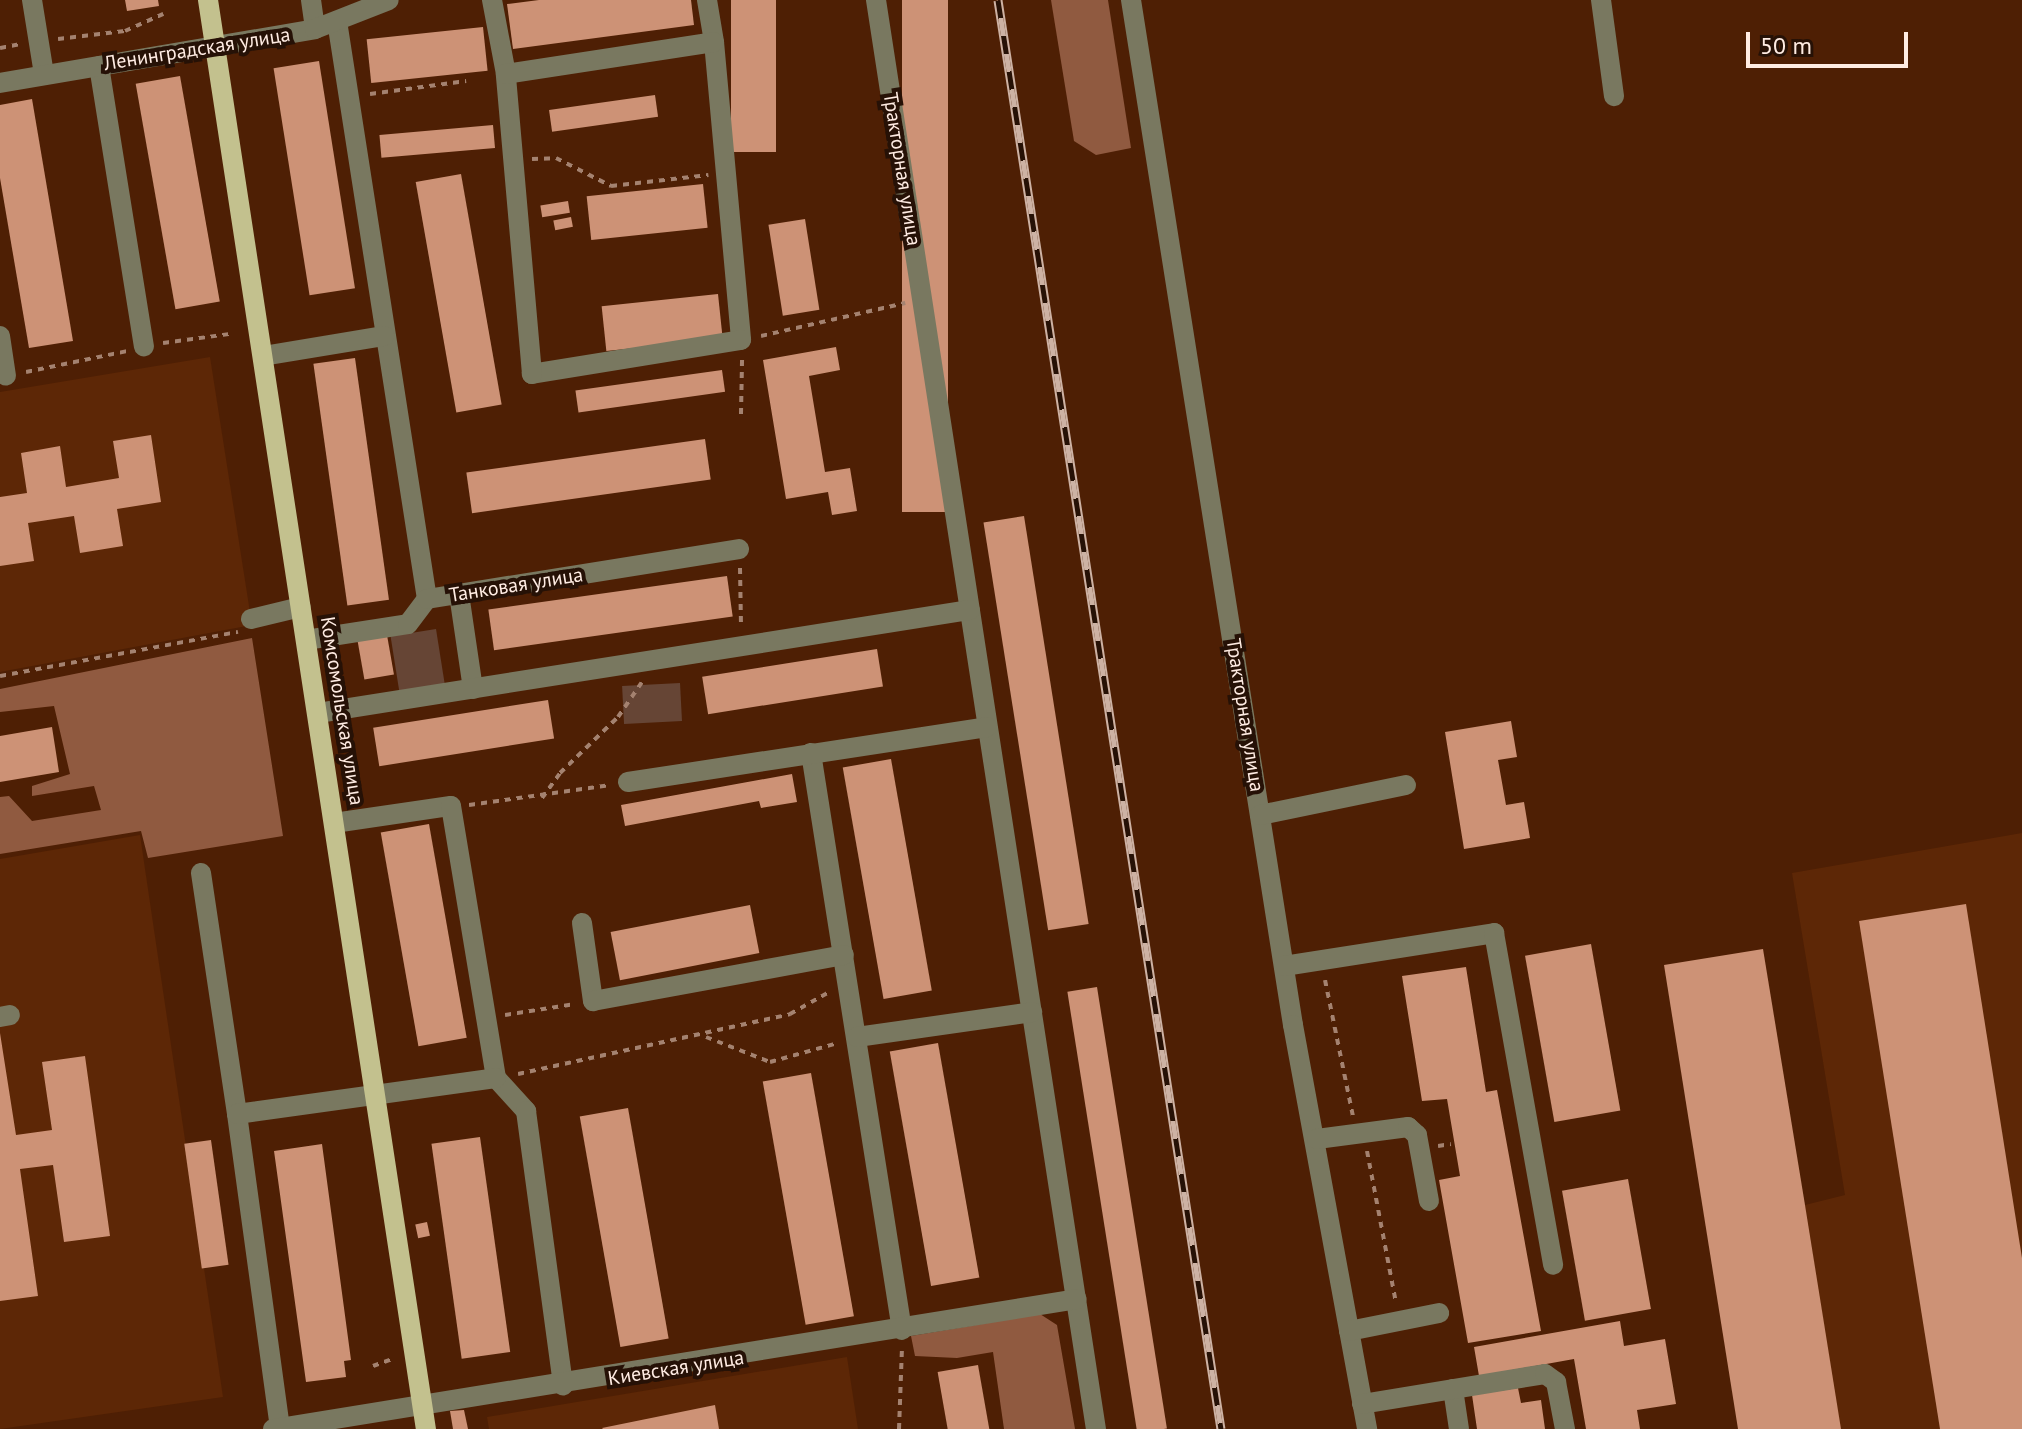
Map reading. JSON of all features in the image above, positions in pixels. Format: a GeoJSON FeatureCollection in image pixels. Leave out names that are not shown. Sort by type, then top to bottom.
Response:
{"type":"FeatureCollection","features":[{"type":"Feature","properties":{"kind":"main road","name":"Комсомольская улица"},"geometry":{"type":"LineString","coordinates":[[208,0],[426,1429]]}},
{"type":"Feature","properties":{"kind":"street"},"geometry":{"type":"LineString","coordinates":[[32,0],[44,74]]}},
{"type":"Feature","properties":{"kind":"street"},"geometry":{"type":"LineString","coordinates":[[311,0],[315,29]]}},
{"type":"Feature","properties":{"kind":"street","name":"Ленинградская улица"},"geometry":{"type":"LineString","coordinates":[[0,83],[315,29],[387,0]]}},
{"type":"Feature","properties":{"kind":"street"},"geometry":{"type":"LineString","coordinates":[[492,0],[506,74],[510,160],[532,374],[741,340],[714,42],[707,0]]}},
{"type":"Feature","properties":{"kind":"street","name":"Тракторная улица"},"geometry":{"type":"LineString","coordinates":[[876,0],[1096,1429]]}},
{"type":"Feature","properties":{"kind":"street","name":"Тракторная улица"},"geometry":{"type":"LineString","coordinates":[[1131,0],[1284,966],[1367,1429]]}},
{"type":"Feature","properties":{"kind":"street"},"geometry":{"type":"LineString","coordinates":[[1601,0],[1614,96]]}},
{"type":"Feature","properties":{"kind":"street"},"geometry":{"type":"LineString","coordinates":[[337,21],[427,599]]}},
{"type":"Feature","properties":{"kind":"street"},"geometry":{"type":"LineString","coordinates":[[506,74],[714,42]]}},
{"type":"Feature","properties":{"kind":"street"},"geometry":{"type":"LineString","coordinates":[[99,66],[144,346]]}},
{"type":"Feature","properties":{"kind":"street"},"geometry":{"type":"LineString","coordinates":[[0,336],[6,376]]}},
{"type":"Feature","properties":{"kind":"street"},"geometry":{"type":"LineString","coordinates":[[263,356],[384,336]]}},
{"type":"Feature","properties":{"kind":"street","name":"Танковая улица"},"geometry":{"type":"LineString","coordinates":[[306,640],[408,624],[427,599],[739,549]]}},
{"type":"Feature","properties":{"kind":"street"},"geometry":{"type":"LineString","coordinates":[[459,594],[473,689]]}},
{"type":"Feature","properties":{"kind":"street"},"geometry":{"type":"LineString","coordinates":[[248,625],[301,607]]}},
{"type":"Feature","properties":{"kind":"street"},"geometry":{"type":"LineString","coordinates":[[318,713],[970,610]]}},
{"type":"Feature","properties":{"kind":"street"},"geometry":{"type":"LineString","coordinates":[[628,782],[987,727]]}},
{"type":"Feature","properties":{"kind":"street"},"geometry":{"type":"LineString","coordinates":[[811,753],[902,1330]]}},
{"type":"Feature","properties":{"kind":"street"},"geometry":{"type":"LineString","coordinates":[[1260,815],[1406,785]]}},
{"type":"Feature","properties":{"kind":"street"},"geometry":{"type":"LineString","coordinates":[[334,823],[451,806],[496,1078],[526,1111],[563,1386]]}},
{"type":"Feature","properties":{"kind":"street"},"geometry":{"type":"LineString","coordinates":[[201,873],[280,1428]]}},
{"type":"Feature","properties":{"kind":"street"},"geometry":{"type":"LineString","coordinates":[[582,923],[593,1001],[844,955]]}},
{"type":"Feature","properties":{"kind":"street"},"geometry":{"type":"LineString","coordinates":[[1284,966],[1494,933],[1553,1265]]}},
{"type":"Feature","properties":{"kind":"street"},"geometry":{"type":"LineString","coordinates":[[857,1037],[1032,1012]]}},
{"type":"Feature","properties":{"kind":"street"},"geometry":{"type":"LineString","coordinates":[[237,1114],[496,1078]]}},
{"type":"Feature","properties":{"kind":"street"},"geometry":{"type":"LineString","coordinates":[[1317,1139],[1408,1127],[1417,1135],[1429,1201]]}},
{"type":"Feature","properties":{"kind":"street","name":"Киевская улица"},"geometry":{"type":"LineString","coordinates":[[273,1429],[351,1423],[421,1406],[563,1386],[1077,1299]]}},
{"type":"Feature","properties":{"kind":"street"},"geometry":{"type":"LineString","coordinates":[[1349,1331],[1439,1313]]}},
{"type":"Feature","properties":{"kind":"street"},"geometry":{"type":"LineString","coordinates":[[1362,1404],[1545,1374],[1556,1382],[1565,1429]]}},
{"type":"Feature","properties":{"kind":"street"},"geometry":{"type":"LineString","coordinates":[[1453,1389],[1459,1429]]}},
{"type":"Feature","properties":{"kind":"path"},"geometry":{"type":"LineString","coordinates":[[0,48],[125,31],[163,14]]}},
{"type":"Feature","properties":{"kind":"path"},"geometry":{"type":"LineString","coordinates":[[349,97],[466,81]]}},
{"type":"Feature","properties":{"kind":"path"},"geometry":{"type":"LineString","coordinates":[[510,160],[556,158],[611,186],[726,173]]}},
{"type":"Feature","properties":{"kind":"path"},"geometry":{"type":"LineString","coordinates":[[741,414],[741,340],[921,299]]}},
{"type":"Feature","properties":{"kind":"path"},"geometry":{"type":"LineString","coordinates":[[6,376],[144,346],[230,334]]}},
{"type":"Feature","properties":{"kind":"path"},"geometry":{"type":"LineString","coordinates":[[738,648],[744,611],[739,549]]}},
{"type":"Feature","properties":{"kind":"path"},"geometry":{"type":"LineString","coordinates":[[0,676],[248,625]]}},
{"type":"Feature","properties":{"kind":"path"},"geometry":{"type":"LineString","coordinates":[[542,798],[560,773],[618,717],[658,659]]}},
{"type":"Feature","properties":{"kind":"path"},"geometry":{"type":"LineString","coordinates":[[451,806],[542,798],[628,782]]}},
{"type":"Feature","properties":{"kind":"path"},"geometry":{"type":"LineString","coordinates":[[1321,960],[1399,1322]]}},
{"type":"Feature","properties":{"kind":"path"},"geometry":{"type":"LineString","coordinates":[[496,1078],[704,1036],[790,1014],[849,981]]}},
{"type":"Feature","properties":{"kind":"path"},"geometry":{"type":"LineString","coordinates":[[486,1018],[593,1001]]}},
{"type":"Feature","properties":{"kind":"path"},"geometry":{"type":"LineString","coordinates":[[704,1036],[770,1062],[857,1037]]}},
{"type":"Feature","properties":{"kind":"path"},"geometry":{"type":"LineString","coordinates":[[1439,1146],[1451,1144]]}},
{"type":"Feature","properties":{"kind":"path"},"geometry":{"type":"LineString","coordinates":[[899,1429],[902,1330]]}},
{"type":"Feature","properties":{"kind":"path"},"geometry":{"type":"LineString","coordinates":[[373,1366],[395,1358]]}},
{"type":"Feature","properties":{"kind":"shaded area"},"geometry":{"type":"Polygon","coordinates":[[[1051,0],[1108,0],[1131,148],[1096,155],[1074,141],[1051,0]]]}},
{"type":"Feature","properties":{"kind":"shaded area"},"geometry":{"type":"Polygon","coordinates":[[[210,357],[252,625],[0,672],[0,392],[210,357]]]}},
{"type":"Feature","properties":{"kind":"shaded area"},"geometry":{"type":"Polygon","coordinates":[[[436,629],[445,685],[399,692],[391,636],[436,629]]]}},
{"type":"Feature","properties":{"kind":"shaded area"},"geometry":{"type":"Polygon","coordinates":[[[252,638],[283,836],[148,858],[141,831],[0,854],[0,797],[9,796],[32,821],[101,810],[94,786],[32,796],[32,786],[70,774],[54,706],[0,712],[0,689],[252,638]]]}},
{"type":"Feature","properties":{"kind":"shaded area"},"geometry":{"type":"Polygon","coordinates":[[[680,683],[682,721],[624,724],[622,686],[680,683]]]}},
{"type":"Feature","properties":{"kind":"shaded area"},"geometry":{"type":"Polygon","coordinates":[[[2022,833],[2022,1429],[1840,1429],[1805,1205],[1845,1195],[1792,873],[2022,833]]]}},
{"type":"Feature","properties":{"kind":"shaded area"},"geometry":{"type":"Polygon","coordinates":[[[140,835],[223,1397],[0,1429],[0,859],[140,835]]]}},
{"type":"Feature","properties":{"kind":"shaded area"},"geometry":{"type":"Polygon","coordinates":[[[1040,1314],[1057,1325],[1075,1429],[1004,1429],[993,1352],[957,1358],[915,1356],[911,1336],[1040,1314]]]}},
{"type":"Feature","properties":{"kind":"shaded area"},"geometry":{"type":"Polygon","coordinates":[[[847,1357],[858,1429],[489,1429],[487,1417],[847,1357]]]}},
{"type":"Feature","properties":{"kind":"building"},"geometry":{"type":"Polygon","coordinates":[[[125,0],[158,0],[159,6],[127,11],[125,0]]]}},
{"type":"Feature","properties":{"kind":"building"},"geometry":{"type":"Polygon","coordinates":[[[539,0],[691,0],[694,25],[513,49],[507,4],[539,0]]]}},
{"type":"Feature","properties":{"kind":"building"},"geometry":{"type":"Polygon","coordinates":[[[731,0],[776,0],[776,152],[731,152],[731,0]]]}},
{"type":"Feature","properties":{"kind":"building"},"geometry":{"type":"Polygon","coordinates":[[[902,0],[948,0],[948,512],[902,512],[902,0]]]}},
{"type":"Feature","properties":{"kind":"building"},"geometry":{"type":"Polygon","coordinates":[[[483,27],[488,71],[371,83],[367,39],[483,27]]]}},
{"type":"Feature","properties":{"kind":"building"},"geometry":{"type":"Polygon","coordinates":[[[319,61],[355,288],[310,295],[274,68],[319,61]]]}},
{"type":"Feature","properties":{"kind":"building"},"geometry":{"type":"Polygon","coordinates":[[[180,76],[220,302],[175,309],[136,84],[180,76]]]}},
{"type":"Feature","properties":{"kind":"building"},"geometry":{"type":"Polygon","coordinates":[[[655,95],[658,117],[552,132],[549,110],[655,95]]]}},
{"type":"Feature","properties":{"kind":"building"},"geometry":{"type":"Polygon","coordinates":[[[32,99],[73,341],[29,348],[0,178],[0,105],[32,99]]]}},
{"type":"Feature","properties":{"kind":"building"},"geometry":{"type":"Polygon","coordinates":[[[493,125],[495,148],[381,158],[379,135],[493,125]]]}},
{"type":"Feature","properties":{"kind":"building"},"geometry":{"type":"Polygon","coordinates":[[[461,174],[502,404],[456,412],[416,182],[461,174]]]}},
{"type":"Feature","properties":{"kind":"building"},"geometry":{"type":"Polygon","coordinates":[[[703,184],[708,228],[591,240],[587,196],[703,184]]]}},
{"type":"Feature","properties":{"kind":"building"},"geometry":{"type":"Polygon","coordinates":[[[568,201],[570,213],[542,217],[540,205],[568,201]]]}},
{"type":"Feature","properties":{"kind":"building"},"geometry":{"type":"Polygon","coordinates":[[[571,217],[573,227],[555,230],[553,220],[571,217]]]}},
{"type":"Feature","properties":{"kind":"building"},"geometry":{"type":"Polygon","coordinates":[[[805,219],[819,310],[783,316],[768,225],[805,219]]]}},
{"type":"Feature","properties":{"kind":"building"},"geometry":{"type":"Polygon","coordinates":[[[718,294],[723,339],[606,351],[602,306],[718,294]]]}},
{"type":"Feature","properties":{"kind":"building"},"geometry":{"type":"Polygon","coordinates":[[[836,347],[840,370],[809,376],[825,472],[850,468],[857,511],[832,515],[828,492],[786,499],[763,360],[836,347]]]}},
{"type":"Feature","properties":{"kind":"building"},"geometry":{"type":"Polygon","coordinates":[[[355,358],[389,600],[347,605],[313,364],[355,358]]]}},
{"type":"Feature","properties":{"kind":"building"},"geometry":{"type":"Polygon","coordinates":[[[722,370],[725,392],[579,412],[575,391],[722,370]]]}},
{"type":"Feature","properties":{"kind":"building"},"geometry":{"type":"Polygon","coordinates":[[[151,435],[161,502],[117,509],[123,546],[80,553],[74,516],[28,523],[34,561],[0,566],[0,497],[27,493],[21,453],[60,446],[66,487],[119,478],[113,441],[151,435]]]}},
{"type":"Feature","properties":{"kind":"building"},"geometry":{"type":"Polygon","coordinates":[[[705,439],[711,480],[472,513],[466,473],[705,439]]]}},
{"type":"Feature","properties":{"kind":"building"},"geometry":{"type":"Polygon","coordinates":[[[1024,516],[1089,924],[1048,930],[984,522],[1024,516]]]}},
{"type":"Feature","properties":{"kind":"building"},"geometry":{"type":"Polygon","coordinates":[[[727,576],[733,617],[494,650],[488,610],[727,576]]]}},
{"type":"Feature","properties":{"kind":"building"},"geometry":{"type":"Polygon","coordinates":[[[387,635],[394,674],[364,680],[357,640],[387,635]]]}},
{"type":"Feature","properties":{"kind":"building"},"geometry":{"type":"Polygon","coordinates":[[[877,649],[883,687],[708,714],[702,677],[877,649]]]}},
{"type":"Feature","properties":{"kind":"building"},"geometry":{"type":"Polygon","coordinates":[[[548,700],[554,739],[379,766],[373,728],[548,700]]]}},
{"type":"Feature","properties":{"kind":"building"},"geometry":{"type":"Polygon","coordinates":[[[1511,721],[1517,757],[1498,760],[1506,805],[1524,802],[1530,838],[1464,849],[1445,732],[1511,721]]]}},
{"type":"Feature","properties":{"kind":"building"},"geometry":{"type":"Polygon","coordinates":[[[52,727],[59,772],[0,782],[0,736],[52,727]]]}},
{"type":"Feature","properties":{"kind":"building"},"geometry":{"type":"Polygon","coordinates":[[[891,759],[932,990],[884,999],[843,768],[891,759]]]}},
{"type":"Feature","properties":{"kind":"building"},"geometry":{"type":"Polygon","coordinates":[[[792,774],[797,802],[761,808],[759,801],[625,826],[621,805],[792,774]]]}},
{"type":"Feature","properties":{"kind":"building"},"geometry":{"type":"Polygon","coordinates":[[[429,824],[467,1038],[418,1046],[381,833],[429,824]]]}},
{"type":"Feature","properties":{"kind":"building"},"geometry":{"type":"Polygon","coordinates":[[[1966,904],[2022,1258],[2022,1429],[1940,1429],[1859,921],[1966,904]]]}},
{"type":"Feature","properties":{"kind":"building"},"geometry":{"type":"Polygon","coordinates":[[[750,905],[759,953],[620,980],[611,932],[750,905]]]}},
{"type":"Feature","properties":{"kind":"building"},"geometry":{"type":"Polygon","coordinates":[[[1591,944],[1620,1110],[1554,1122],[1525,956],[1591,944]]]}},
{"type":"Feature","properties":{"kind":"building"},"geometry":{"type":"Polygon","coordinates":[[[1763,949],[1841,1429],[1738,1429],[1664,965],[1763,949]]]}},
{"type":"Feature","properties":{"kind":"building"},"geometry":{"type":"Polygon","coordinates":[[[1466,967],[1486,1092],[1497,1090],[1541,1331],[1468,1343],[1439,1180],[1460,1176],[1447,1099],[1422,1101],[1402,976],[1466,967]]]}},
{"type":"Feature","properties":{"kind":"building"},"geometry":{"type":"Polygon","coordinates":[[[1097,987],[1167,1428],[1137,1429],[1067,992],[1097,987]]]}},
{"type":"Feature","properties":{"kind":"building"},"geometry":{"type":"Polygon","coordinates":[[[0,1033],[16,1135],[52,1130],[42,1062],[85,1056],[110,1236],[64,1242],[53,1165],[20,1169],[38,1296],[0,1301],[0,1033]]]}},
{"type":"Feature","properties":{"kind":"building"},"geometry":{"type":"Polygon","coordinates":[[[938,1043],[979,1277],[931,1286],[890,1052],[938,1043]]]}},
{"type":"Feature","properties":{"kind":"building"},"geometry":{"type":"Polygon","coordinates":[[[811,1073],[854,1316],[806,1325],[763,1082],[811,1073]]]}},
{"type":"Feature","properties":{"kind":"building"},"geometry":{"type":"Polygon","coordinates":[[[628,1108],[669,1338],[620,1347],[580,1117],[628,1108]]]}},
{"type":"Feature","properties":{"kind":"building"},"geometry":{"type":"Polygon","coordinates":[[[480,1137],[510,1352],[462,1359],[431,1144],[480,1137]]]}},
{"type":"Feature","properties":{"kind":"building"},"geometry":{"type":"Polygon","coordinates":[[[211,1140],[229,1265],[202,1269],[184,1144],[211,1140]]]}},
{"type":"Feature","properties":{"kind":"building"},"geometry":{"type":"Polygon","coordinates":[[[322,1144],[351,1360],[344,1361],[346,1377],[306,1382],[274,1151],[322,1144]]]}},
{"type":"Feature","properties":{"kind":"building"},"geometry":{"type":"Polygon","coordinates":[[[1628,1179],[1651,1309],[1585,1321],[1562,1191],[1628,1179]]]}},
{"type":"Feature","properties":{"kind":"building"},"geometry":{"type":"Polygon","coordinates":[[[427,1222],[430,1236],[418,1238],[415,1224],[427,1222]]]}},
{"type":"Feature","properties":{"kind":"building"},"geometry":{"type":"Polygon","coordinates":[[[1620,1321],[1624,1346],[1665,1339],[1676,1404],[1637,1410],[1640,1429],[1586,1429],[1574,1359],[1479,1376],[1474,1347],[1620,1321]]]}},
{"type":"Feature","properties":{"kind":"building"},"geometry":{"type":"Polygon","coordinates":[[[978,1365],[989,1429],[948,1429],[938,1372],[978,1365]]]}},
{"type":"Feature","properties":{"kind":"building"},"geometry":{"type":"Polygon","coordinates":[[[1518,1388],[1521,1403],[1541,1400],[1545,1429],[1477,1429],[1472,1395],[1518,1388]]]}},
{"type":"Feature","properties":{"kind":"building"},"geometry":{"type":"Polygon","coordinates":[[[715,1405],[719,1429],[602,1428],[715,1405]]]}},
{"type":"Feature","properties":{"kind":"building"},"geometry":{"type":"Polygon","coordinates":[[[464,1410],[468,1429],[453,1429],[450,1411],[464,1410]]]}},
{"type":"Feature","properties":{"kind":"railway"},"geometry":{"type":"LineString","coordinates":[[998,0],[1221,1429]]}}]}
